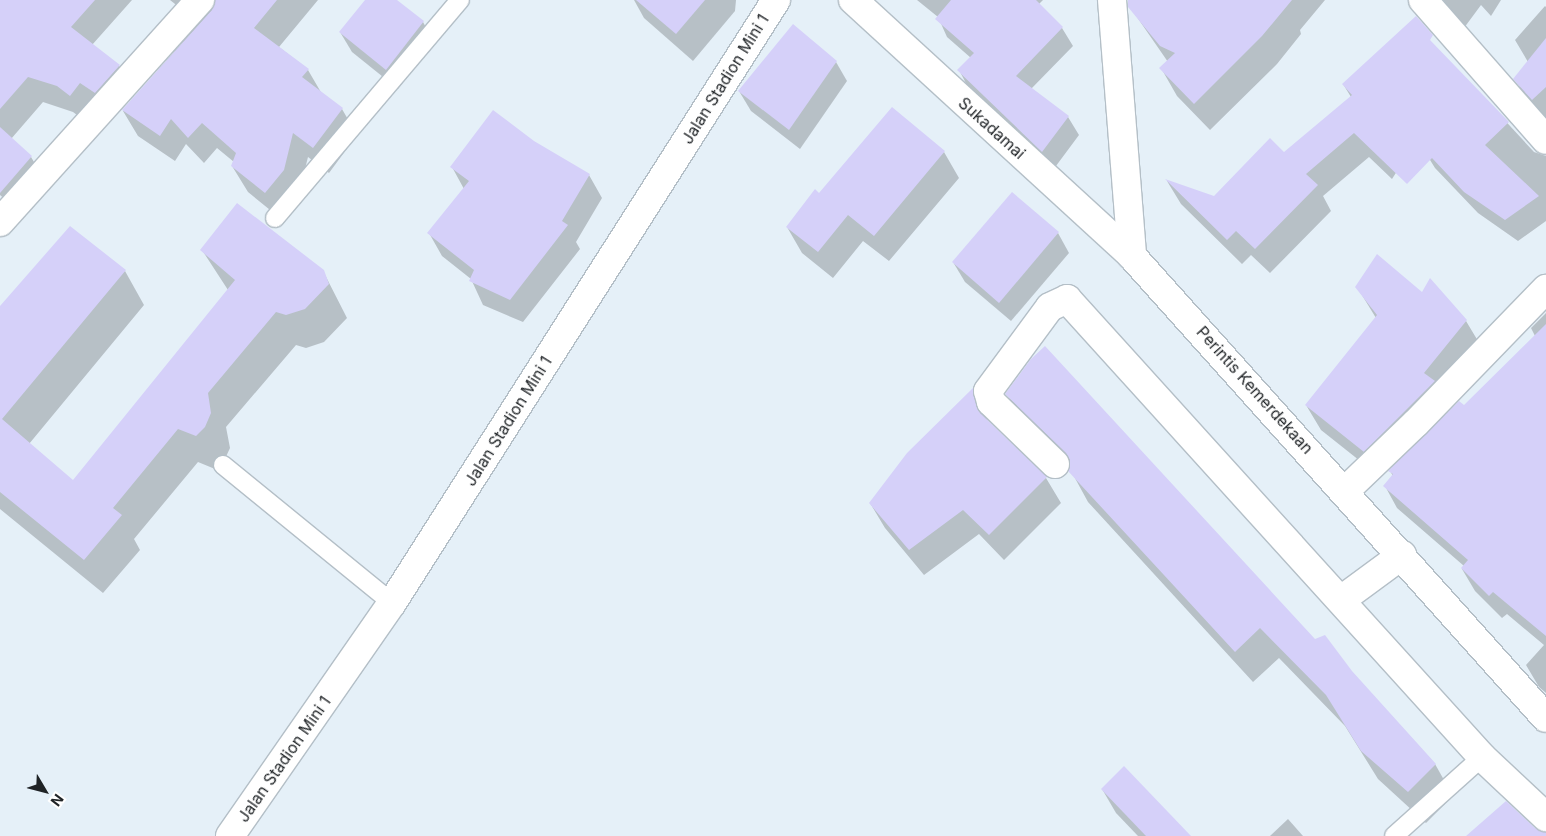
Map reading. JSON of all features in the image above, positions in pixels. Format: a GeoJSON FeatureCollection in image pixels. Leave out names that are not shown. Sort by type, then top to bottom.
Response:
{"type":"FeatureCollection","features":[{"type":"Feature","properties":{"kind":"street"},"geometry":{"type":"LineString","coordinates":[[0,222],[200,0]]}},
{"type":"Feature","properties":{"kind":"street","name":"Jalan Stadion Mini 1"},"geometry":{"type":"LineString","coordinates":[[230,836],[392,603],[776,0]]}},
{"type":"Feature","properties":{"kind":"street","name":"Sukadamai"},"geometry":{"type":"LineString","coordinates":[[852,0],[1132,256]]}},
{"type":"Feature","properties":{"kind":"street"},"geometry":{"type":"LineString","coordinates":[[1112,0],[1132,256]]}},
{"type":"Feature","properties":{"kind":"street"},"geometry":{"type":"LineString","coordinates":[[1423,0],[1546,140]]}},
{"type":"Feature","properties":{"kind":"street","name":"Perintis Kemerdekaan"},"geometry":{"type":"LineString","coordinates":[[1132,256],[1345,491],[1546,718]]}},
{"type":"Feature","properties":{"kind":"street"},"geometry":{"type":"LineString","coordinates":[[1345,491],[1416,424],[1546,289]]}},
{"type":"Feature","properties":{"kind":"street"},"geometry":{"type":"LineString","coordinates":[[1055,464],[991,402],[988,391],[1050,307],[1067,299],[1482,757],[1546,817]]}},
{"type":"Feature","properties":{"kind":"street"},"geometry":{"type":"LineString","coordinates":[[1340,600],[1402,555]]}},
{"type":"Feature","properties":{"kind":"lane"},"geometry":{"type":"LineString","coordinates":[[275,218],[460,0]]}},
{"type":"Feature","properties":{"kind":"lane"},"geometry":{"type":"LineString","coordinates":[[223,465],[392,603]]}},
{"type":"Feature","properties":{"kind":"lane"},"geometry":{"type":"LineString","coordinates":[[1394,836],[1482,757]]}},
{"type":"Feature","properties":{"kind":"building"},"geometry":{"type":"Polygon","coordinates":[[[0,0],[95,0],[71,27],[120,65],[95,93],[80,83],[70,96],[57,86],[28,77],[0,109],[0,0]]]}},
{"type":"Feature","properties":{"kind":"building"},"geometry":{"type":"Polygon","coordinates":[[[215,0],[277,0],[254,28],[309,69],[302,77],[343,108],[313,148],[293,133],[284,170],[265,193],[231,166],[236,153],[202,123],[188,138],[171,119],[160,136],[122,110],[212,10],[215,0]]]}},
{"type":"Feature","properties":{"kind":"building"},"geometry":{"type":"Polygon","coordinates":[[[365,0],[397,0],[424,21],[386,70],[339,32],[365,0]]]}},
{"type":"Feature","properties":{"kind":"building"},"geometry":{"type":"Polygon","coordinates":[[[636,0],[705,0],[676,34],[636,0]]]}},
{"type":"Feature","properties":{"kind":"building"},"geometry":{"type":"Polygon","coordinates":[[[951,0],[1036,0],[1063,27],[1016,76],[1069,116],[1042,152],[957,70],[974,53],[935,19],[951,0]]]}},
{"type":"Feature","properties":{"kind":"building"},"geometry":{"type":"Polygon","coordinates":[[[1128,0],[1292,0],[1262,36],[1194,104],[1159,68],[1175,53],[1160,46],[1128,7],[1128,0]]]}},
{"type":"Feature","properties":{"kind":"building"},"geometry":{"type":"Polygon","coordinates":[[[1416,16],[1433,35],[1430,40],[1509,122],[1485,145],[1539,196],[1505,220],[1464,192],[1432,158],[1407,184],[1354,133],[1306,174],[1318,185],[1255,249],[1236,231],[1227,240],[1165,179],[1214,196],[1270,138],[1284,152],[1352,95],[1342,84],[1416,16]]]}},
{"type":"Feature","properties":{"kind":"building"},"geometry":{"type":"Polygon","coordinates":[[[793,24],[837,61],[789,130],[738,91],[793,24]]]}},
{"type":"Feature","properties":{"kind":"building"},"geometry":{"type":"Polygon","coordinates":[[[1546,38],[1546,87],[1532,100],[1513,79],[1546,38]]]}},
{"type":"Feature","properties":{"kind":"building"},"geometry":{"type":"Polygon","coordinates":[[[892,107],[945,151],[874,236],[848,215],[818,252],[786,227],[815,189],[819,193],[892,107]]]}},
{"type":"Feature","properties":{"kind":"building"},"geometry":{"type":"Polygon","coordinates":[[[493,110],[534,141],[590,174],[562,221],[568,225],[510,300],[469,281],[474,270],[427,233],[469,181],[450,167],[493,110]]]}},
{"type":"Feature","properties":{"kind":"building"},"geometry":{"type":"Polygon","coordinates":[[[0,127],[32,156],[0,193],[0,127]]]}},
{"type":"Feature","properties":{"kind":"building"},"geometry":{"type":"Polygon","coordinates":[[[1012,192],[1059,232],[999,303],[952,262],[1012,192]]]}},
{"type":"Feature","properties":{"kind":"building"},"geometry":{"type":"Polygon","coordinates":[[[237,203],[324,270],[329,284],[305,309],[286,315],[276,312],[208,393],[211,413],[205,427],[196,436],[178,429],[113,508],[122,515],[84,560],[0,492],[0,306],[70,226],[126,270],[2,419],[73,480],[235,280],[200,250],[237,203]]]}},
{"type":"Feature","properties":{"kind":"building"},"geometry":{"type":"Polygon","coordinates":[[[1377,254],[1422,292],[1430,278],[1467,320],[1424,373],[1435,381],[1364,452],[1305,405],[1377,315],[1355,287],[1377,254]]]}},
{"type":"Feature","properties":{"kind":"building"},"geometry":{"type":"Polygon","coordinates":[[[1546,324],[1546,636],[1493,592],[1489,596],[1461,568],[1468,560],[1383,486],[1393,474],[1388,471],[1459,401],[1464,405],[1546,324]]]}},
{"type":"Feature","properties":{"kind":"building"},"geometry":{"type":"Polygon","coordinates":[[[1045,346],[1315,639],[1325,635],[1352,671],[1436,764],[1408,792],[1361,751],[1326,695],[1260,628],[1235,652],[1068,471],[1070,460],[1066,453],[1005,394],[1031,359],[1045,346]]]}},
{"type":"Feature","properties":{"kind":"building"},"geometry":{"type":"Polygon","coordinates":[[[973,388],[980,413],[1047,477],[989,535],[963,510],[909,550],[869,503],[907,453],[973,388]]]}},
{"type":"Feature","properties":{"kind":"building"},"geometry":{"type":"Polygon","coordinates":[[[1124,766],[1191,836],[1146,836],[1101,789],[1124,766]]]}},
{"type":"Feature","properties":{"kind":"building"},"geometry":{"type":"Polygon","coordinates":[[[1506,801],[1535,828],[1546,832],[1546,836],[1466,836],[1506,801]]]}}]}
